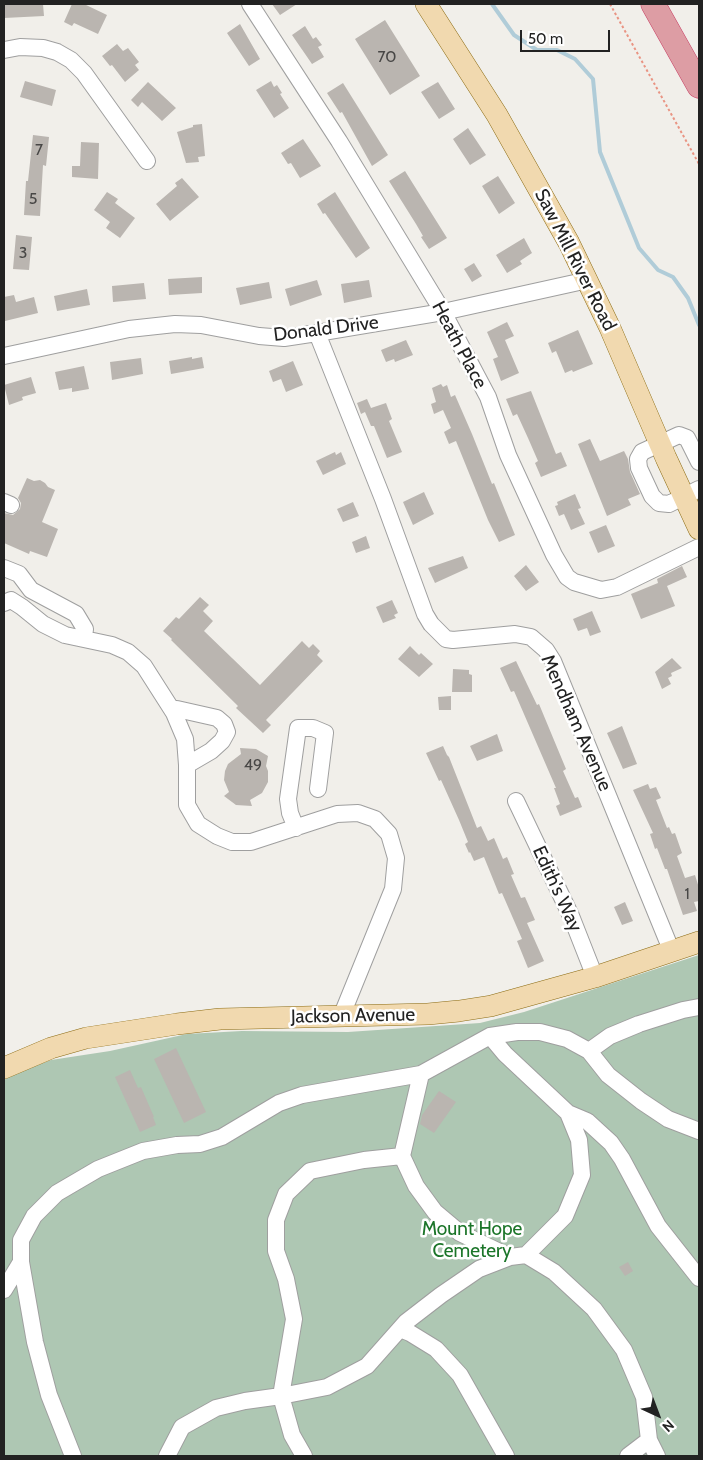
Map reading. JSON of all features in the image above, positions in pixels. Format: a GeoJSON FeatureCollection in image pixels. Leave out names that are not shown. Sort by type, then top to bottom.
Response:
{"type":"FeatureCollection","features":[{"type":"Feature","properties":{"kind":"highway"},"geometry":{"type":"LineString","coordinates":[[653,4],[699,86]]}},
{"type":"Feature","properties":{"kind":"highway"},"geometry":{"type":"LineString","coordinates":[[669,4],[699,57]]}},
{"type":"Feature","properties":{"kind":"main road","name":"Saw Mill River Road"},"geometry":{"type":"LineString","coordinates":[[426,4],[497,115],[569,243],[610,328],[660,444],[692,492],[699,529]]}},
{"type":"Feature","properties":{"kind":"main road","name":"Jackson Avenue"},"geometry":{"type":"LineString","coordinates":[[4,1068],[51,1048],[86,1038],[168,1025],[220,1019],[428,1014],[467,1010],[524,998],[595,978],[699,942]]}},
{"type":"Feature","properties":{"kind":"street","name":"Heath Place"},"geometry":{"type":"LineString","coordinates":[[250,4],[339,141],[443,312],[488,398],[508,455],[554,555],[567,577],[574,582],[601,590],[618,588],[699,547]]}},
{"type":"Feature","properties":{"kind":"street"},"geometry":{"type":"LineString","coordinates":[[4,50],[20,47],[43,48],[57,52],[71,60],[84,73],[147,161]]}},
{"type":"Feature","properties":{"kind":"street","name":"Donald Drive"},"geometry":{"type":"LineString","coordinates":[[4,356],[129,329],[175,324],[201,325],[259,336],[276,337],[317,334],[443,312],[588,280]]}},
{"type":"Feature","properties":{"kind":"street","name":"Mendham Avenue"},"geometry":{"type":"LineString","coordinates":[[317,334],[383,499],[425,614],[431,624],[446,639],[453,640],[515,634],[531,637],[546,650],[553,661],[672,952]]}},
{"type":"Feature","properties":{"kind":"street"},"geometry":{"type":"LineString","coordinates":[[692,492],[668,504],[659,504],[652,496],[639,468],[638,459],[642,452],[679,435],[687,438],[699,462]]}},
{"type":"Feature","properties":{"kind":"street"},"geometry":{"type":"LineString","coordinates":[[4,568],[19,574],[31,590],[76,614],[85,629],[84,637]]}},
{"type":"Feature","properties":{"kind":"street"},"geometry":{"type":"LineString","coordinates":[[22,607],[31,590]]}},
{"type":"Feature","properties":{"kind":"street"},"geometry":{"type":"LineString","coordinates":[[4,603],[11,600],[42,624],[65,635],[84,637],[128,652],[144,666],[174,713],[185,739],[187,805],[198,824],[217,836],[232,842],[251,842],[337,814],[358,813],[375,819],[390,834],[396,858],[393,889],[340,1017]]}},
{"type":"Feature","properties":{"kind":"street"},"geometry":{"type":"LineString","coordinates":[[174,713],[177,709],[182,708],[217,718],[224,724],[227,732],[211,751],[187,765]]}},
{"type":"Feature","properties":{"kind":"street"},"geometry":{"type":"LineString","coordinates":[[296,828],[290,813],[288,799],[298,728],[313,728],[324,733],[318,789]]}},
{"type":"Feature","properties":{"kind":"street","name":"Edith's Way"},"geometry":{"type":"LineString","coordinates":[[516,801],[571,916],[595,978]]}},
{"type":"Feature","properties":{"kind":"street"},"geometry":{"type":"LineString","coordinates":[[589,1051],[610,1036],[639,1024],[699,1007]]}},
{"type":"Feature","properties":{"kind":"street"},"geometry":{"type":"LineString","coordinates":[[73,1456],[49,1395],[35,1342],[21,1262],[22,1240],[34,1216],[57,1192],[98,1169],[143,1151],[177,1145],[200,1144],[222,1137],[280,1103],[302,1095],[421,1074],[490,1036],[516,1032],[540,1032],[567,1039],[589,1051],[608,1075],[641,1101],[668,1119],[699,1131]]}},
{"type":"Feature","properties":{"kind":"street"},"geometry":{"type":"LineString","coordinates":[[490,1036],[505,1054],[568,1113],[587,1122],[611,1143],[622,1159],[658,1226],[699,1278]]}},
{"type":"Feature","properties":{"kind":"street"},"geometry":{"type":"LineString","coordinates":[[421,1074],[402,1156],[416,1186],[435,1212],[460,1233],[554,1272],[594,1309],[624,1350],[644,1397],[649,1440],[656,1456]]}},
{"type":"Feature","properties":{"kind":"street"},"geometry":{"type":"LineString","coordinates":[[167,1456],[182,1427],[216,1408],[245,1400],[281,1396],[327,1387],[368,1366],[400,1329],[441,1295],[479,1269],[518,1256],[564,1216],[582,1175],[579,1140],[568,1113]]}},
{"type":"Feature","properties":{"kind":"street"},"geometry":{"type":"LineString","coordinates":[[304,1456],[292,1435],[281,1396],[294,1319],[286,1279],[276,1252],[276,1220],[286,1194],[310,1171],[364,1160],[402,1156]]}},
{"type":"Feature","properties":{"kind":"street"},"geometry":{"type":"LineString","coordinates":[[4,1290],[21,1262]]}},
{"type":"Feature","properties":{"kind":"street"},"geometry":{"type":"LineString","coordinates":[[400,1329],[436,1348],[460,1375],[506,1456]]}},
{"type":"Feature","properties":{"kind":"street"},"geometry":{"type":"LineString","coordinates":[[628,1456],[649,1440]]}},
{"type":"Feature","properties":{"kind":"path"},"geometry":{"type":"LineString","coordinates":[[610,4],[699,164]]}},
{"type":"Feature","properties":{"kind":"green space","name":"Mount Hope Cemetery"},"geometry":{"type":"Polygon","coordinates":[[[699,955],[699,1456],[4,1456],[4,1080],[13,1074],[51,1060],[110,1051],[187,1034],[242,1031],[348,1032],[480,1023],[524,1012],[699,955]]]}},
{"type":"Feature","properties":{"kind":"building"},"geometry":{"type":"Polygon","coordinates":[[[4,4],[43,4],[44,16],[4,18],[4,4]]]}},
{"type":"Feature","properties":{"kind":"building"},"geometry":{"type":"Polygon","coordinates":[[[72,4],[84,4],[107,15],[98,34],[74,23],[72,26],[64,22],[72,4]]]}},
{"type":"Feature","properties":{"kind":"building"},"geometry":{"type":"Polygon","coordinates":[[[272,4],[297,4],[280,15],[272,4]]]}},
{"type":"Feature","properties":{"kind":"building"},"geometry":{"type":"Polygon","coordinates":[[[385,20],[420,76],[390,95],[355,39],[385,20]]]}},
{"type":"Feature","properties":{"kind":"building"},"geometry":{"type":"Polygon","coordinates":[[[240,24],[260,59],[249,66],[227,33],[240,24]]]}},
{"type":"Feature","properties":{"kind":"building"},"geometry":{"type":"Polygon","coordinates":[[[305,26],[313,39],[316,37],[322,45],[318,47],[324,57],[312,64],[292,35],[305,26]]]}},
{"type":"Feature","properties":{"kind":"building"},"geometry":{"type":"Polygon","coordinates":[[[117,44],[123,51],[128,48],[139,62],[135,65],[139,70],[125,82],[112,65],[110,66],[102,56],[117,44]]]}},
{"type":"Feature","properties":{"kind":"building"},"geometry":{"type":"Polygon","coordinates":[[[25,81],[56,90],[52,106],[20,97],[25,81]]]}},
{"type":"Feature","properties":{"kind":"building"},"geometry":{"type":"Polygon","coordinates":[[[271,81],[274,87],[277,85],[282,93],[280,94],[289,108],[274,118],[256,90],[271,81]]]}},
{"type":"Feature","properties":{"kind":"building"},"geometry":{"type":"Polygon","coordinates":[[[148,82],[176,108],[162,121],[142,102],[138,107],[131,100],[148,82]]]}},
{"type":"Feature","properties":{"kind":"building"},"geometry":{"type":"Polygon","coordinates":[[[438,82],[455,109],[439,119],[421,92],[438,82]]]}},
{"type":"Feature","properties":{"kind":"building"},"geometry":{"type":"Polygon","coordinates":[[[343,83],[388,155],[372,166],[342,112],[340,113],[327,93],[343,83]]]}},
{"type":"Feature","properties":{"kind":"building"},"geometry":{"type":"Polygon","coordinates":[[[202,124],[205,156],[198,157],[199,162],[186,163],[177,132],[193,127],[193,125],[202,124]]]}},
{"type":"Feature","properties":{"kind":"building"},"geometry":{"type":"Polygon","coordinates":[[[468,128],[486,155],[470,165],[453,139],[468,128]]]}},
{"type":"Feature","properties":{"kind":"building"},"geometry":{"type":"Polygon","coordinates":[[[33,135],[49,137],[46,166],[43,165],[40,216],[24,215],[26,181],[28,181],[33,135]]]}},
{"type":"Feature","properties":{"kind":"building"},"geometry":{"type":"Polygon","coordinates":[[[303,139],[321,166],[300,178],[291,163],[288,164],[281,153],[303,139]]]}},
{"type":"Feature","properties":{"kind":"building"},"geometry":{"type":"Polygon","coordinates":[[[81,142],[99,143],[98,179],[72,177],[72,166],[80,166],[81,142]]]}},
{"type":"Feature","properties":{"kind":"building"},"geometry":{"type":"Polygon","coordinates":[[[405,171],[447,238],[429,249],[389,181],[405,171]]]}},
{"type":"Feature","properties":{"kind":"building"},"geometry":{"type":"Polygon","coordinates":[[[498,176],[515,203],[499,214],[482,186],[498,176]]]}},
{"type":"Feature","properties":{"kind":"building"},"geometry":{"type":"Polygon","coordinates":[[[182,178],[199,197],[170,221],[156,204],[177,186],[175,183],[182,178]]]}},
{"type":"Feature","properties":{"kind":"building"},"geometry":{"type":"Polygon","coordinates":[[[107,192],[118,199],[115,203],[135,218],[120,238],[106,228],[110,222],[94,210],[107,192]]]}},
{"type":"Feature","properties":{"kind":"building"},"geometry":{"type":"Polygon","coordinates":[[[335,192],[370,248],[356,258],[317,204],[335,192]]]}},
{"type":"Feature","properties":{"kind":"building"},"geometry":{"type":"Polygon","coordinates":[[[16,235],[32,237],[29,270],[13,269],[16,235]]]}},
{"type":"Feature","properties":{"kind":"building"},"geometry":{"type":"Polygon","coordinates":[[[524,238],[532,253],[520,261],[522,264],[507,273],[496,255],[524,238]]]}},
{"type":"Feature","properties":{"kind":"building"},"geometry":{"type":"Polygon","coordinates":[[[474,263],[482,276],[472,282],[464,269],[474,263]]]}},
{"type":"Feature","properties":{"kind":"building"},"geometry":{"type":"Polygon","coordinates":[[[202,277],[202,293],[169,295],[168,279],[202,277]]]}},
{"type":"Feature","properties":{"kind":"building"},"geometry":{"type":"Polygon","coordinates":[[[317,280],[322,295],[290,306],[285,289],[317,280]]]}},
{"type":"Feature","properties":{"kind":"building"},"geometry":{"type":"Polygon","coordinates":[[[369,280],[372,297],[344,303],[341,284],[369,280]]]}},
{"type":"Feature","properties":{"kind":"building"},"geometry":{"type":"Polygon","coordinates":[[[269,282],[272,298],[240,305],[236,288],[269,282]]]}},
{"type":"Feature","properties":{"kind":"building"},"geometry":{"type":"Polygon","coordinates":[[[144,283],[146,299],[113,302],[112,286],[144,283]]]}},
{"type":"Feature","properties":{"kind":"building"},"geometry":{"type":"Polygon","coordinates":[[[87,289],[90,305],[57,311],[54,296],[87,289]]]}},
{"type":"Feature","properties":{"kind":"building"},"geometry":{"type":"Polygon","coordinates":[[[14,295],[16,302],[34,297],[38,313],[5,321],[4,297],[14,295]]]}},
{"type":"Feature","properties":{"kind":"building"},"geometry":{"type":"Polygon","coordinates":[[[507,322],[514,336],[505,340],[519,373],[501,381],[493,359],[498,357],[487,332],[507,322]]]}},
{"type":"Feature","properties":{"kind":"building"},"geometry":{"type":"Polygon","coordinates":[[[578,330],[593,364],[565,373],[556,351],[552,353],[548,343],[578,330]]]}},
{"type":"Feature","properties":{"kind":"building"},"geometry":{"type":"Polygon","coordinates":[[[406,340],[413,355],[395,362],[394,359],[386,362],[381,350],[406,340]]]}},
{"type":"Feature","properties":{"kind":"building"},"geometry":{"type":"Polygon","coordinates":[[[192,357],[192,359],[202,357],[204,368],[171,374],[169,361],[192,357]]]}},
{"type":"Feature","properties":{"kind":"building"},"geometry":{"type":"Polygon","coordinates":[[[141,358],[143,374],[112,380],[110,362],[141,358]]]}},
{"type":"Feature","properties":{"kind":"building"},"geometry":{"type":"Polygon","coordinates":[[[293,361],[303,385],[286,392],[281,379],[273,382],[269,371],[293,361]]]}},
{"type":"Feature","properties":{"kind":"building"},"geometry":{"type":"Polygon","coordinates":[[[84,366],[89,389],[72,392],[72,388],[59,390],[55,372],[84,366]]]}},
{"type":"Feature","properties":{"kind":"building"},"geometry":{"type":"Polygon","coordinates":[[[31,377],[36,393],[22,397],[23,400],[9,405],[4,385],[31,377]]]}},
{"type":"Feature","properties":{"kind":"building"},"geometry":{"type":"Polygon","coordinates":[[[441,384],[443,387],[447,385],[451,397],[455,395],[515,535],[499,542],[488,520],[456,441],[449,444],[444,432],[451,428],[443,410],[434,414],[431,404],[436,402],[432,388],[441,384]]]}},
{"type":"Feature","properties":{"kind":"building"},"geometry":{"type":"Polygon","coordinates":[[[531,391],[556,454],[561,452],[567,466],[541,477],[535,463],[538,461],[528,438],[517,414],[513,416],[506,399],[531,391]]]}},
{"type":"Feature","properties":{"kind":"building"},"geometry":{"type":"Polygon","coordinates":[[[367,399],[371,408],[386,403],[392,419],[389,421],[402,452],[387,458],[374,426],[371,426],[365,412],[361,414],[357,403],[367,399]]]}},
{"type":"Feature","properties":{"kind":"building"},"geometry":{"type":"Polygon","coordinates":[[[590,439],[600,461],[624,451],[628,459],[630,472],[640,494],[628,499],[631,505],[607,516],[578,444],[590,439]]]}},
{"type":"Feature","properties":{"kind":"building"},"geometry":{"type":"Polygon","coordinates":[[[335,452],[336,455],[341,452],[346,464],[323,475],[316,461],[335,452]]]}},
{"type":"Feature","properties":{"kind":"building"},"geometry":{"type":"Polygon","coordinates":[[[27,478],[34,481],[40,480],[55,490],[42,522],[58,529],[47,557],[30,551],[29,554],[4,543],[4,513],[13,515],[20,509],[21,503],[18,498],[27,478]]]}},
{"type":"Feature","properties":{"kind":"building"},"geometry":{"type":"Polygon","coordinates":[[[424,492],[434,514],[413,525],[403,502],[424,492]]]}},
{"type":"Feature","properties":{"kind":"building"},"geometry":{"type":"Polygon","coordinates":[[[575,494],[581,508],[578,509],[585,524],[571,530],[564,514],[559,516],[555,506],[558,505],[557,502],[575,494]]]}},
{"type":"Feature","properties":{"kind":"building"},"geometry":{"type":"Polygon","coordinates":[[[353,502],[359,516],[343,522],[337,509],[353,502]]]}},
{"type":"Feature","properties":{"kind":"building"},"geometry":{"type":"Polygon","coordinates":[[[606,525],[615,546],[598,553],[589,532],[606,525]]]}},
{"type":"Feature","properties":{"kind":"building"},"geometry":{"type":"Polygon","coordinates":[[[366,536],[370,548],[356,553],[352,542],[366,536]]]}},
{"type":"Feature","properties":{"kind":"building"},"geometry":{"type":"Polygon","coordinates":[[[463,556],[468,568],[435,583],[428,568],[463,556]]]}},
{"type":"Feature","properties":{"kind":"building"},"geometry":{"type":"Polygon","coordinates":[[[526,565],[539,582],[526,591],[514,576],[526,565]]]}},
{"type":"Feature","properties":{"kind":"building"},"geometry":{"type":"Polygon","coordinates":[[[682,566],[687,577],[667,586],[675,606],[641,619],[631,594],[658,583],[657,579],[682,566]]]}},
{"type":"Feature","properties":{"kind":"building"},"geometry":{"type":"Polygon","coordinates":[[[200,597],[209,605],[203,611],[213,621],[204,631],[260,685],[302,641],[309,648],[313,644],[320,651],[317,655],[323,661],[266,720],[271,725],[263,733],[236,708],[238,706],[163,631],[176,617],[179,619],[200,597]]]}},
{"type":"Feature","properties":{"kind":"building"},"geometry":{"type":"Polygon","coordinates":[[[392,600],[398,613],[394,615],[396,618],[383,623],[376,607],[392,600]]]}},
{"type":"Feature","properties":{"kind":"building"},"geometry":{"type":"Polygon","coordinates":[[[592,611],[601,632],[590,636],[587,628],[578,631],[573,619],[592,611]]]}},
{"type":"Feature","properties":{"kind":"building"},"geometry":{"type":"Polygon","coordinates":[[[410,646],[419,655],[421,653],[433,664],[419,677],[398,659],[410,646]]]}},
{"type":"Feature","properties":{"kind":"building"},"geometry":{"type":"Polygon","coordinates":[[[672,658],[682,668],[671,673],[672,676],[668,678],[671,684],[662,689],[655,672],[672,658]]]}},
{"type":"Feature","properties":{"kind":"building"},"geometry":{"type":"Polygon","coordinates":[[[516,661],[537,705],[539,704],[566,769],[563,771],[575,798],[578,797],[582,807],[560,816],[556,806],[560,804],[554,788],[556,788],[514,691],[511,692],[500,668],[516,661]]]}},
{"type":"Feature","properties":{"kind":"building"},"geometry":{"type":"Polygon","coordinates":[[[453,669],[469,670],[469,674],[472,675],[472,692],[452,692],[453,669]]]}},
{"type":"Feature","properties":{"kind":"building"},"geometry":{"type":"Polygon","coordinates":[[[451,696],[451,710],[439,710],[438,697],[451,696]]]}},
{"type":"Feature","properties":{"kind":"building"},"geometry":{"type":"Polygon","coordinates":[[[622,726],[637,764],[623,769],[607,733],[622,726]]]}},
{"type":"Feature","properties":{"kind":"building"},"geometry":{"type":"Polygon","coordinates":[[[497,734],[503,751],[477,761],[470,746],[497,734]]]}},
{"type":"Feature","properties":{"kind":"building"},"geometry":{"type":"Polygon","coordinates":[[[443,746],[477,828],[481,826],[488,841],[494,838],[503,859],[507,857],[514,874],[511,875],[521,898],[525,897],[535,920],[527,923],[544,961],[528,968],[517,941],[522,939],[502,893],[499,894],[484,857],[474,861],[469,853],[465,844],[468,842],[459,820],[441,780],[439,781],[426,753],[443,746]]]}},
{"type":"Feature","properties":{"kind":"building"},"geometry":{"type":"Polygon","coordinates":[[[240,748],[256,749],[268,756],[266,766],[268,782],[262,793],[250,800],[252,806],[236,805],[224,796],[229,792],[224,780],[225,771],[228,764],[241,754],[240,748]]]}},
{"type":"Feature","properties":{"kind":"building"},"geometry":{"type":"Polygon","coordinates":[[[648,784],[650,789],[656,787],[661,798],[656,800],[667,828],[669,827],[672,834],[675,833],[682,853],[677,856],[685,878],[695,875],[699,888],[699,901],[694,902],[697,911],[683,915],[667,869],[665,869],[657,848],[655,849],[650,834],[653,833],[633,790],[648,784]]]}},
{"type":"Feature","properties":{"kind":"building"},"geometry":{"type":"Polygon","coordinates":[[[625,902],[633,921],[622,925],[614,907],[625,902]]]}},
{"type":"Feature","properties":{"kind":"building"},"geometry":{"type":"Polygon","coordinates":[[[176,1048],[206,1112],[184,1123],[154,1059],[176,1048]]]}},
{"type":"Feature","properties":{"kind":"building"},"geometry":{"type":"Polygon","coordinates":[[[130,1070],[138,1088],[141,1087],[156,1125],[140,1132],[115,1077],[130,1070]]]}},
{"type":"Feature","properties":{"kind":"building"},"geometry":{"type":"Polygon","coordinates":[[[439,1091],[456,1102],[434,1133],[420,1124],[422,1115],[439,1091]]]}},
{"type":"Feature","properties":{"kind":"building"},"geometry":{"type":"Polygon","coordinates":[[[628,1262],[633,1271],[625,1276],[619,1267],[628,1262]]]}},
{"type":"Feature","properties":{"kind":"waterway"},"geometry":{"type":"LineString","coordinates":[[492,4],[514,35],[537,50],[557,50],[575,59],[593,79],[600,152],[639,248],[658,270],[673,277],[688,298],[699,325]]}}]}
